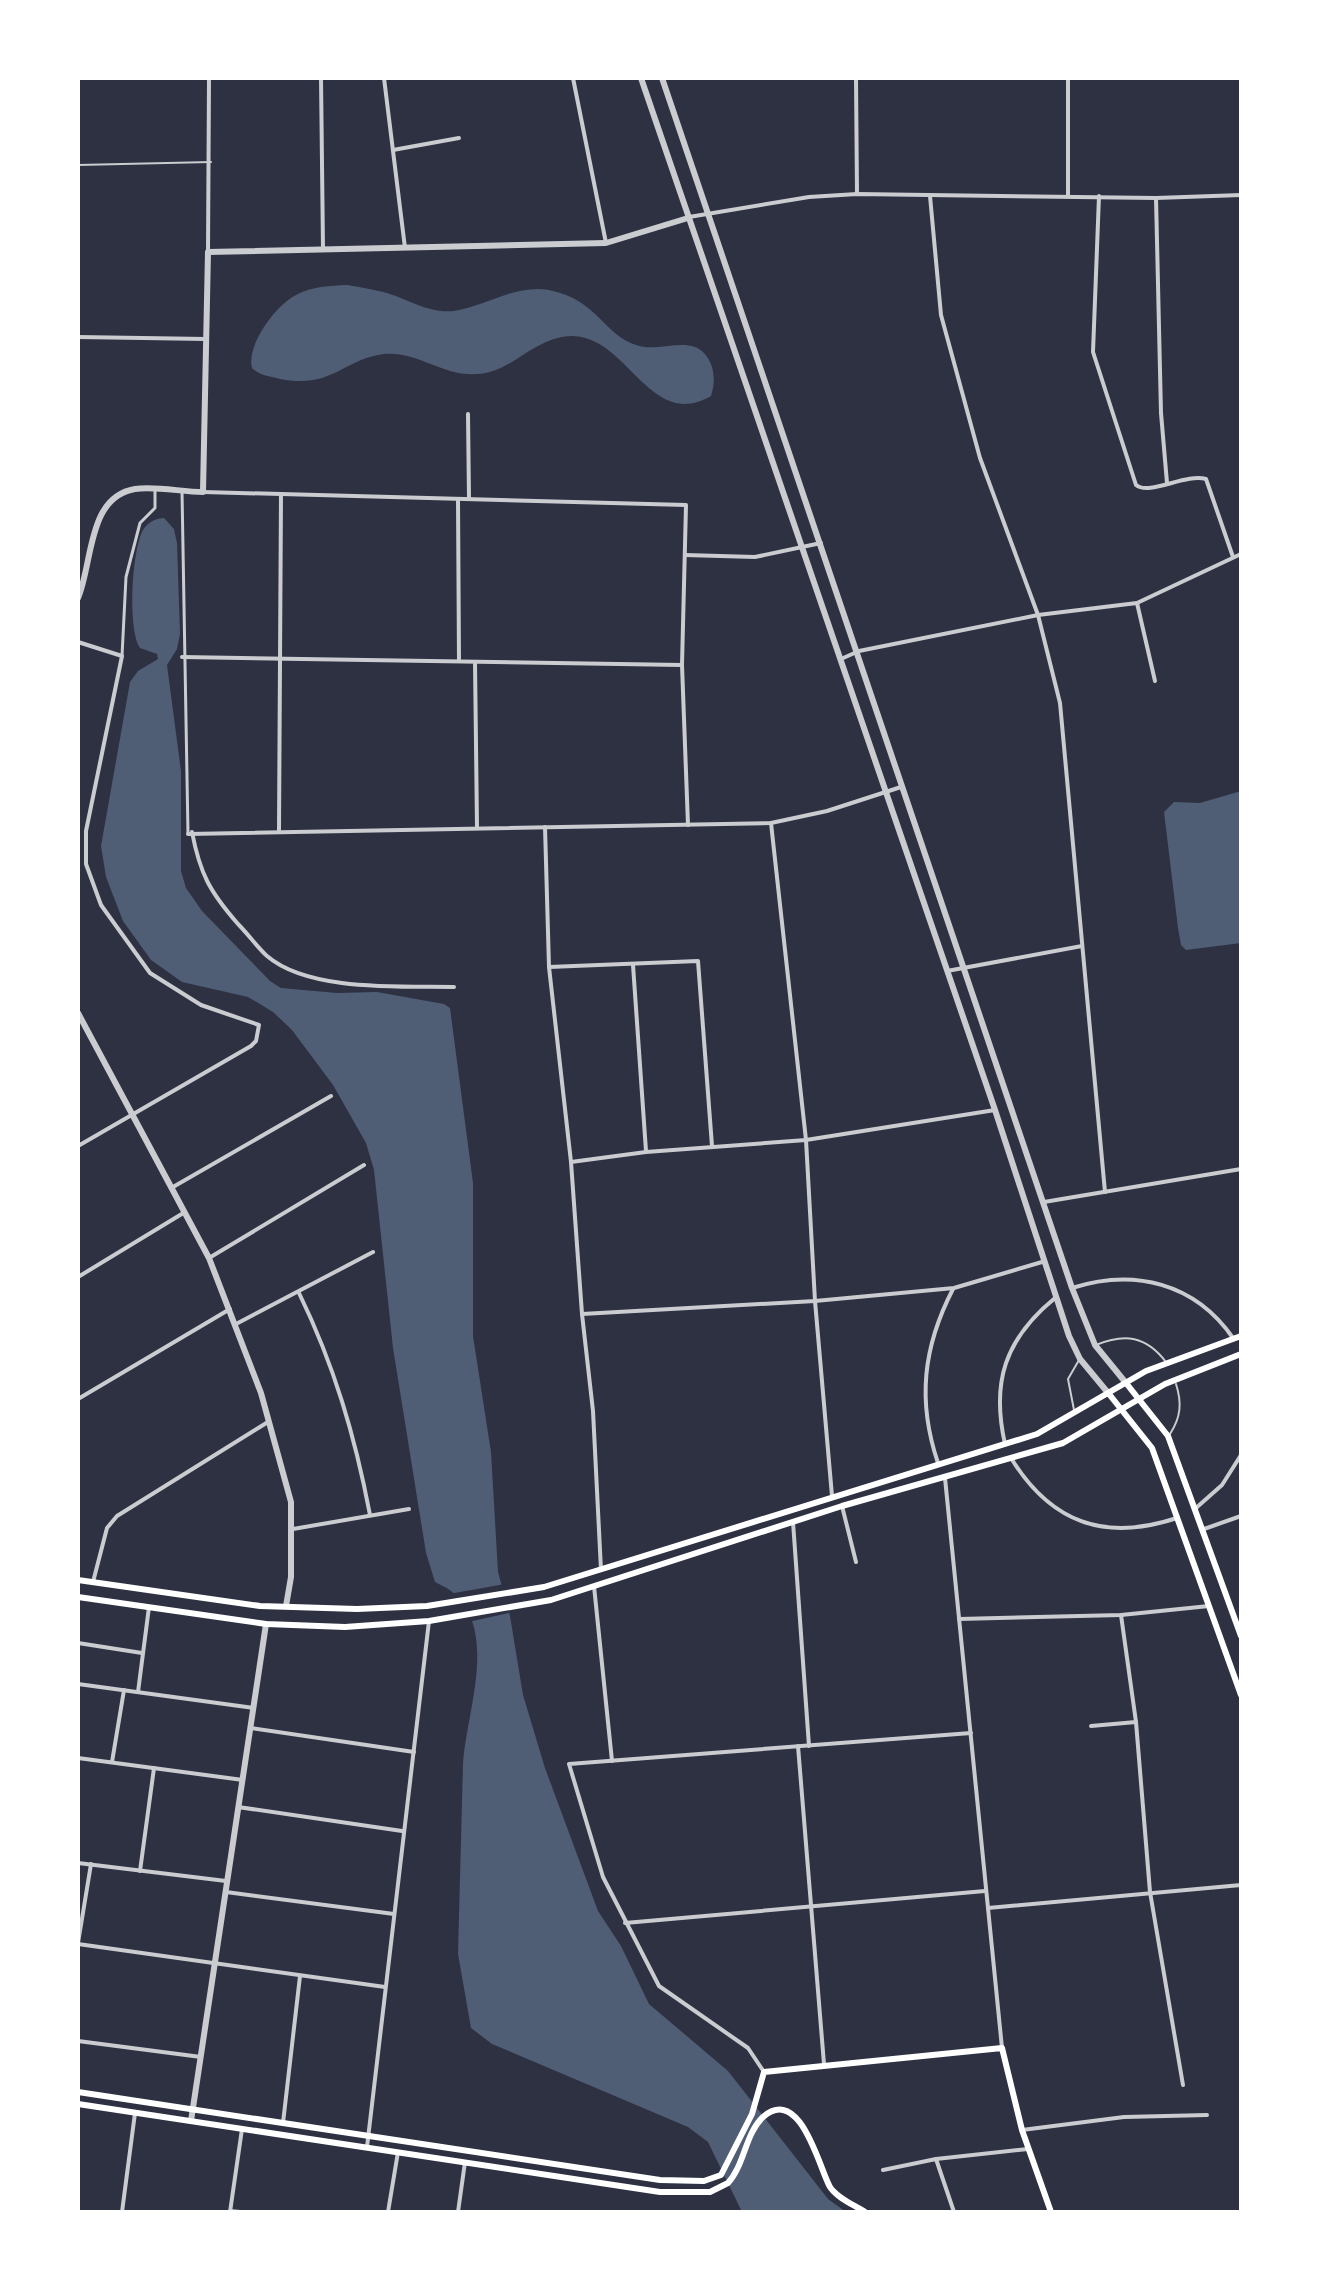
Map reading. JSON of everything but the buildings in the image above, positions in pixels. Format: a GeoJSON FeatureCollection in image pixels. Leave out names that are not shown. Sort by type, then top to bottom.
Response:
{"type":"FeatureCollection","features":[{"type":"Feature","properties":{"kind":"main road"},"geometry":{"type":"LineString","coordinates":[[78,1580],[286,1606],[357,1609],[427,1606],[516,1592],[601,1570],[1037,1434],[1076,1415],[1166,1362],[1237,1337]]}},
{"type":"Feature","properties":{"kind":"main road"},"geometry":{"type":"LineString","coordinates":[[78,1597],[266,1624],[345,1627],[429,1621],[551,1600],[842,1506],[1072,1439],[1175,1379],[1241,1354]]}},
{"type":"Feature","properties":{"kind":"main road"},"geometry":{"type":"LineString","coordinates":[[1126,1383],[1141,1398],[1168,1436],[1241,1636]]}},
{"type":"Feature","properties":{"kind":"main road"},"geometry":{"type":"LineString","coordinates":[[1109,1394],[1148,1440],[1211,1605],[1241,1695]]}},
{"type":"Feature","properties":{"kind":"main road"},"geometry":{"type":"LineString","coordinates":[[592,1572],[594,1586]]}},
{"type":"Feature","properties":{"kind":"main road"},"geometry":{"type":"LineString","coordinates":[[284,1625],[286,1606]]}},
{"type":"Feature","properties":{"kind":"main road"},"geometry":{"type":"LineString","coordinates":[[78,2092],[660,2180],[704,2181],[714,2179],[727,2168],[752,2114],[762,2073],[824,2064],[1002,2048],[1022,2130],[1051,2212]]}},
{"type":"Feature","properties":{"kind":"main road"},"geometry":{"type":"LineString","coordinates":[[78,2104],[660,2192],[705,2192],[722,2188],[734,2177],[761,2119],[774,2111],[782,2112],[801,2126],[821,2160],[831,2188],[865,2212]]}},
{"type":"Feature","properties":{"kind":"main road"},"geometry":{"type":"LineString","coordinates":[[465,2162],[467,2151]]}},
{"type":"Feature","properties":{"kind":"main road"},"geometry":{"type":"LineString","coordinates":[[660,2180],[660,2192]]}},
{"type":"Feature","properties":{"kind":"street"},"geometry":{"type":"LineString","coordinates":[[203,492],[211,162],[209,78]]}},
{"type":"Feature","properties":{"kind":"street"},"geometry":{"type":"LineString","coordinates":[[321,78],[323,249]]}},
{"type":"Feature","properties":{"kind":"street"},"geometry":{"type":"LineString","coordinates":[[384,78],[405,248]]}},
{"type":"Feature","properties":{"kind":"street"},"geometry":{"type":"LineString","coordinates":[[573,78],[606,243]]}},
{"type":"Feature","properties":{"kind":"street"},"geometry":{"type":"LineString","coordinates":[[641,78],[887,791],[995,1110],[1042,1262],[1080,1359],[1109,1394]]}},
{"type":"Feature","properties":{"kind":"street"},"geometry":{"type":"LineString","coordinates":[[662,78],[859,651],[1072,1288],[1095,1345],[1126,1383]]}},
{"type":"Feature","properties":{"kind":"street"},"geometry":{"type":"LineString","coordinates":[[856,78],[857,194]]}},
{"type":"Feature","properties":{"kind":"street"},"geometry":{"type":"LineString","coordinates":[[1068,78],[1068,196]]}},
{"type":"Feature","properties":{"kind":"street"},"geometry":{"type":"LineString","coordinates":[[393,150],[459,138]]}},
{"type":"Feature","properties":{"kind":"street"},"geometry":{"type":"LineString","coordinates":[[208,252],[606,243],[707,213],[809,197],[857,194],[1156,198],[1241,195]]}},
{"type":"Feature","properties":{"kind":"street"},"geometry":{"type":"LineString","coordinates":[[930,196],[941,315],[980,458],[1038,615],[1060,703],[1105,1192]]}},
{"type":"Feature","properties":{"kind":"street"},"geometry":{"type":"LineString","coordinates":[[1099,196],[1093,352],[1140,489],[1196,476],[1206,479],[1233,557]]}},
{"type":"Feature","properties":{"kind":"street"},"geometry":{"type":"LineString","coordinates":[[1156,198],[1161,413],[1167,483]]}},
{"type":"Feature","properties":{"kind":"street"},"geometry":{"type":"LineString","coordinates":[[78,337],[206,339]]}},
{"type":"Feature","properties":{"kind":"street"},"geometry":{"type":"LineString","coordinates":[[468,414],[469,499]]}},
{"type":"Feature","properties":{"kind":"street"},"geometry":{"type":"LineString","coordinates":[[78,598],[101,511],[114,497],[135,489],[686,505],[682,665],[688,825]]}},
{"type":"Feature","properties":{"kind":"street"},"geometry":{"type":"LineString","coordinates":[[78,1146],[131,1112],[251,1046],[256,1041],[259,1025],[201,1005],[150,973],[101,905],[86,864],[86,831],[122,656],[126,577],[140,523],[155,508],[155,490]]}},
{"type":"Feature","properties":{"kind":"street"},"geometry":{"type":"LineString","coordinates":[[186,492],[182,657],[190,833],[199,872],[219,903],[269,958],[308,976],[361,985],[454,987]]}},
{"type":"Feature","properties":{"kind":"street"},"geometry":{"type":"LineString","coordinates":[[279,830],[281,494]]}},
{"type":"Feature","properties":{"kind":"street"},"geometry":{"type":"LineString","coordinates":[[458,498],[459,661]]}},
{"type":"Feature","properties":{"kind":"street"},"geometry":{"type":"LineString","coordinates":[[685,555],[755,557],[821,542]]}},
{"type":"Feature","properties":{"kind":"street"},"geometry":{"type":"LineString","coordinates":[[840,659],[859,651],[1038,615],[1137,603],[1241,554]]}},
{"type":"Feature","properties":{"kind":"street"},"geometry":{"type":"LineString","coordinates":[[1137,603],[1155,681]]}},
{"type":"Feature","properties":{"kind":"street"},"geometry":{"type":"LineString","coordinates":[[78,642],[122,656]]}},
{"type":"Feature","properties":{"kind":"street"},"geometry":{"type":"LineString","coordinates":[[182,657],[682,665]]}},
{"type":"Feature","properties":{"kind":"street"},"geometry":{"type":"LineString","coordinates":[[475,662],[477,827]]}},
{"type":"Feature","properties":{"kind":"street"},"geometry":{"type":"LineString","coordinates":[[190,833],[771,823],[827,811],[903,786]]}},
{"type":"Feature","properties":{"kind":"street"},"geometry":{"type":"LineString","coordinates":[[771,823],[806,1140],[815,1301],[832,1496]]}},
{"type":"Feature","properties":{"kind":"street"},"geometry":{"type":"LineString","coordinates":[[545,827],[549,967],[571,1162],[582,1314],[593,1411],[601,1570]]}},
{"type":"Feature","properties":{"kind":"street"},"geometry":{"type":"LineString","coordinates":[[947,971],[1082,946]]}},
{"type":"Feature","properties":{"kind":"street"},"geometry":{"type":"LineString","coordinates":[[549,967],[698,961],[712,1146]]}},
{"type":"Feature","properties":{"kind":"street"},"geometry":{"type":"LineString","coordinates":[[633,965],[646,1152]]}},
{"type":"Feature","properties":{"kind":"street"},"geometry":{"type":"LineString","coordinates":[[78,1013],[186,1211],[236,1324],[270,1421],[291,1502],[293,1529],[286,1606]]}},
{"type":"Feature","properties":{"kind":"street"},"geometry":{"type":"LineString","coordinates":[[173,1187],[331,1096]]}},
{"type":"Feature","properties":{"kind":"street"},"geometry":{"type":"LineString","coordinates":[[571,1162],[646,1152],[806,1140],[995,1110]]}},
{"type":"Feature","properties":{"kind":"street"},"geometry":{"type":"LineString","coordinates":[[209,1258],[364,1165]]}},
{"type":"Feature","properties":{"kind":"street"},"geometry":{"type":"LineString","coordinates":[[1044,1202],[1241,1169]]}},
{"type":"Feature","properties":{"kind":"street"},"geometry":{"type":"LineString","coordinates":[[78,1277],[186,1211]]}},
{"type":"Feature","properties":{"kind":"street"},"geometry":{"type":"LineString","coordinates":[[236,1324],[373,1252]]}},
{"type":"Feature","properties":{"kind":"street"},"geometry":{"type":"LineString","coordinates":[[582,1314],[815,1301],[954,1288],[1042,1262]]}},
{"type":"Feature","properties":{"kind":"street"},"geometry":{"type":"LineString","coordinates":[[1072,1288],[1110,1279],[1164,1284],[1210,1310],[1237,1337]]}},
{"type":"Feature","properties":{"kind":"street"},"geometry":{"type":"LineString","coordinates":[[938,1463],[924,1405],[925,1376],[935,1326],[954,1288]]}},
{"type":"Feature","properties":{"kind":"street"},"geometry":{"type":"LineString","coordinates":[[299,1293],[335,1376],[356,1443],[370,1515]]}},
{"type":"Feature","properties":{"kind":"street"},"geometry":{"type":"LineString","coordinates":[[1005,1444],[998,1394],[1007,1360],[1023,1330],[1056,1298]]}},
{"type":"Feature","properties":{"kind":"street"},"geometry":{"type":"LineString","coordinates":[[78,1399],[230,1309]]}},
{"type":"Feature","properties":{"kind":"street"},"geometry":{"type":"LineString","coordinates":[[93,1582],[107,1528],[117,1516],[270,1421]]}},
{"type":"Feature","properties":{"kind":"street"},"geometry":{"type":"LineString","coordinates":[[1196,1508],[1222,1485],[1241,1455]]}},
{"type":"Feature","properties":{"kind":"street"},"geometry":{"type":"LineString","coordinates":[[1011,1458],[1040,1497],[1083,1522],[1102,1528],[1141,1529],[1179,1518]]}},
{"type":"Feature","properties":{"kind":"street"},"geometry":{"type":"LineString","coordinates":[[945,1478],[1002,2048]]}},
{"type":"Feature","properties":{"kind":"street"},"geometry":{"type":"LineString","coordinates":[[842,1506],[856,1562]]}},
{"type":"Feature","properties":{"kind":"street"},"geometry":{"type":"LineString","coordinates":[[293,1529],[409,1509]]}},
{"type":"Feature","properties":{"kind":"street"},"geometry":{"type":"LineString","coordinates":[[1204,1529],[1241,1516]]}},
{"type":"Feature","properties":{"kind":"street"},"geometry":{"type":"LineString","coordinates":[[793,1522],[809,1746]]}},
{"type":"Feature","properties":{"kind":"street"},"geometry":{"type":"LineString","coordinates":[[594,1586],[612,1761]]}},
{"type":"Feature","properties":{"kind":"street"},"geometry":{"type":"LineString","coordinates":[[959,1619],[1121,1615],[1211,1605]]}},
{"type":"Feature","properties":{"kind":"street"},"geometry":{"type":"LineString","coordinates":[[138,1692],[149,1606]]}},
{"type":"Feature","properties":{"kind":"street"},"geometry":{"type":"LineString","coordinates":[[1121,1615],[1136,1722],[1150,1892],[1183,2085]]}},
{"type":"Feature","properties":{"kind":"street"},"geometry":{"type":"LineString","coordinates":[[367,2148],[429,1621]]}},
{"type":"Feature","properties":{"kind":"street"},"geometry":{"type":"LineString","coordinates":[[191,2121],[266,1624]]}},
{"type":"Feature","properties":{"kind":"street"},"geometry":{"type":"LineString","coordinates":[[78,1643],[142,1653]]}},
{"type":"Feature","properties":{"kind":"street"},"geometry":{"type":"LineString","coordinates":[[78,1684],[254,1708]]}},
{"type":"Feature","properties":{"kind":"street"},"geometry":{"type":"LineString","coordinates":[[112,1762],[124,1690]]}},
{"type":"Feature","properties":{"kind":"street"},"geometry":{"type":"LineString","coordinates":[[1091,1726],[1136,1722]]}},
{"type":"Feature","properties":{"kind":"street"},"geometry":{"type":"LineString","coordinates":[[251,1728],[414,1752]]}},
{"type":"Feature","properties":{"kind":"street"},"geometry":{"type":"LineString","coordinates":[[762,2073],[748,2048],[659,1986],[603,1877],[569,1764],[971,1733]]}},
{"type":"Feature","properties":{"kind":"street"},"geometry":{"type":"LineString","coordinates":[[798,1746],[824,2064]]}},
{"type":"Feature","properties":{"kind":"street"},"geometry":{"type":"LineString","coordinates":[[78,1758],[243,1780]]}},
{"type":"Feature","properties":{"kind":"street"},"geometry":{"type":"LineString","coordinates":[[140,1871],[154,1768]]}},
{"type":"Feature","properties":{"kind":"street"},"geometry":{"type":"LineString","coordinates":[[238,1807],[403,1831]]}},
{"type":"Feature","properties":{"kind":"street"},"geometry":{"type":"LineString","coordinates":[[78,1863],[227,1881]]}},
{"type":"Feature","properties":{"kind":"street"},"geometry":{"type":"LineString","coordinates":[[91,1864],[78,1944],[385,1987]]}},
{"type":"Feature","properties":{"kind":"street"},"geometry":{"type":"LineString","coordinates":[[988,1908],[1241,1885]]}},
{"type":"Feature","properties":{"kind":"street"},"geometry":{"type":"LineString","coordinates":[[625,1923],[986,1891]]}},
{"type":"Feature","properties":{"kind":"street"},"geometry":{"type":"LineString","coordinates":[[226,1892],[394,1914]]}},
{"type":"Feature","properties":{"kind":"street"},"geometry":{"type":"LineString","coordinates":[[283,2123],[300,1976]]}},
{"type":"Feature","properties":{"kind":"street"},"geometry":{"type":"LineString","coordinates":[[78,2041],[201,2057]]}},
{"type":"Feature","properties":{"kind":"street"},"geometry":{"type":"LineString","coordinates":[[122,2212],[135,2113]]}},
{"type":"Feature","properties":{"kind":"street"},"geometry":{"type":"LineString","coordinates":[[1022,2130],[1124,2117],[1207,2115]]}},
{"type":"Feature","properties":{"kind":"street"},"geometry":{"type":"LineString","coordinates":[[240,2212],[230,2211],[242,2129]]}},
{"type":"Feature","properties":{"kind":"street"},"geometry":{"type":"LineString","coordinates":[[883,2170],[936,2159],[1028,2149]]}},
{"type":"Feature","properties":{"kind":"street"},"geometry":{"type":"LineString","coordinates":[[388,2212],[398,2152]]}},
{"type":"Feature","properties":{"kind":"street"},"geometry":{"type":"LineString","coordinates":[[936,2159],[954,2212]]}},
{"type":"Feature","properties":{"kind":"street"},"geometry":{"type":"LineString","coordinates":[[458,2212],[465,2162]]}},
{"type":"Feature","properties":{"kind":"lane"},"geometry":{"type":"LineString","coordinates":[[78,165],[211,162]]}},
{"type":"Feature","properties":{"kind":"lane"},"geometry":{"type":"LineString","coordinates":[[1095,1345],[1117,1337],[1137,1337],[1166,1362]]}},
{"type":"Feature","properties":{"kind":"lane"},"geometry":{"type":"LineString","coordinates":[[1076,1415],[1068,1379],[1080,1359]]}},
{"type":"Feature","properties":{"kind":"lane"},"geometry":{"type":"LineString","coordinates":[[1168,1436],[1179,1420],[1180,1396],[1175,1379]]}},
{"type":"Feature","properties":{"kind":"water"},"geometry":{"type":"Polygon","coordinates":[[[347,285],[383,292],[426,308],[444,311],[466,308],[525,290],[549,290],[579,301],[615,333],[636,345],[687,345],[702,351],[710,361],[713,372],[711,396],[688,404],[668,400],[650,389],[599,344],[578,336],[554,339],[498,369],[475,374],[448,370],[397,354],[370,357],[313,380],[280,379],[252,368],[251,359],[258,337],[288,300],[315,288],[347,285]]]}},
{"type":"Feature","properties":{"kind":"water"},"geometry":{"type":"Polygon","coordinates":[[[164,518],[174,529],[177,543],[180,634],[177,649],[167,665],[181,771],[181,871],[186,888],[202,911],[270,981],[281,988],[337,993],[377,992],[444,1004],[450,1008],[473,1183],[473,1336],[491,1452],[498,1572],[510,1616],[523,1695],[545,1768],[598,1911],[621,1946],[649,2004],[728,2071],[828,2199],[846,2212],[742,2212],[708,2142],[688,2127],[492,2044],[471,2028],[458,1954],[463,1764],[477,1649],[474,1627],[466,1607],[451,1591],[435,1582],[426,1553],[393,1348],[374,1170],[366,1143],[333,1085],[292,1030],[273,1012],[248,997],[182,982],[151,960],[123,921],[106,877],[101,846],[130,682],[138,671],[158,659],[157,654],[140,648],[133,625],[132,589],[136,554],[145,527],[152,521],[164,518]]]}},
{"type":"Feature","properties":{"kind":"water"},"geometry":{"type":"Polygon","coordinates":[[[1241,791],[1241,943],[1186,950],[1181,945],[1178,928],[1164,812],[1174,802],[1200,803],[1241,791]]]}},
{"type":"Feature","properties":{"kind":"pier"},"geometry":{"type":"Polygon","coordinates":[[[505,1584],[514,1612],[468,1622],[449,1594],[505,1584]]]}}]}
